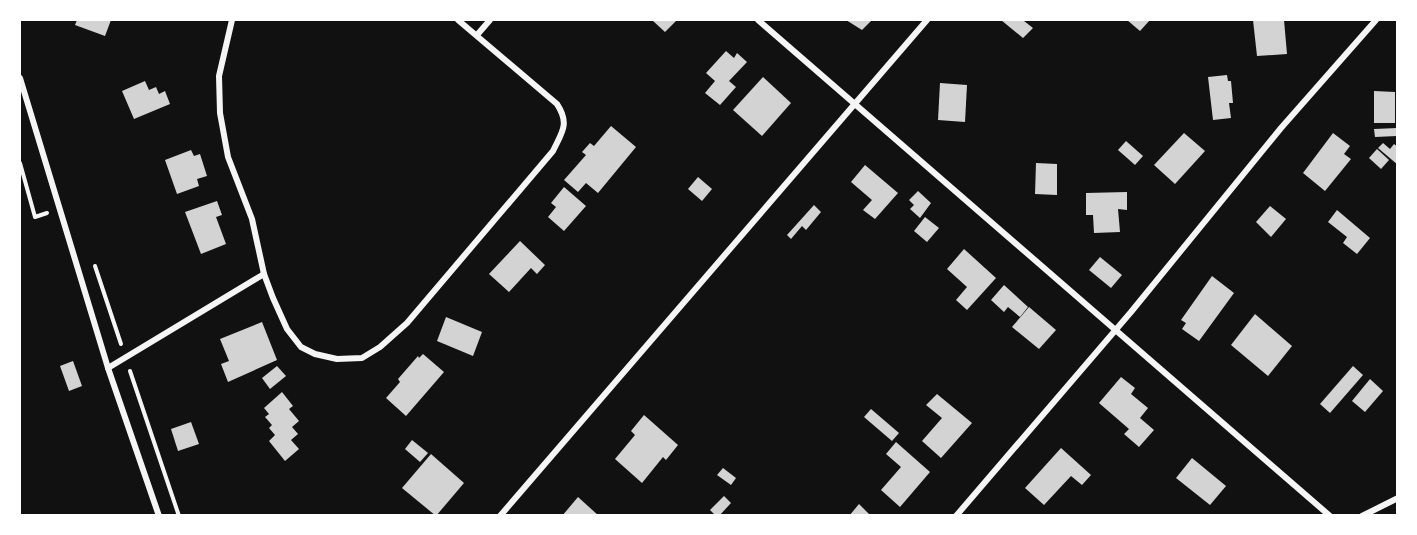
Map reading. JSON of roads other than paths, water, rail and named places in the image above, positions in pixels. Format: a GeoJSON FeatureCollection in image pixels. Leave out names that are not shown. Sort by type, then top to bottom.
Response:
{"type":"FeatureCollection","features":[{"type":"Feature","properties":{"kind":"street"},"geometry":{"type":"LineString","coordinates":[[232,20],[219,76],[220,113],[228,157],[252,219],[264,274],[288,329],[301,347],[315,354],[338,358],[362,358],[380,347],[407,323],[553,151],[564,128],[565,116],[557,104],[458,20]]}},
{"type":"Feature","properties":{"kind":"street"},"geometry":{"type":"LineString","coordinates":[[477,35],[490,20]]}},
{"type":"Feature","properties":{"kind":"street"},"geometry":{"type":"LineString","coordinates":[[758,20],[1330,516]]}},
{"type":"Feature","properties":{"kind":"street"},"geometry":{"type":"LineString","coordinates":[[500,516],[927,20]]}},
{"type":"Feature","properties":{"kind":"street"},"geometry":{"type":"LineString","coordinates":[[956,516],[1116,329],[1281,128],[1376,20]]}},
{"type":"Feature","properties":{"kind":"street"},"geometry":{"type":"LineString","coordinates":[[20,78],[108,368],[159,516]]}},
{"type":"Feature","properties":{"kind":"street"},"geometry":{"type":"LineString","coordinates":[[108,368],[264,274]]}},
{"type":"Feature","properties":{"kind":"street"},"geometry":{"type":"LineString","coordinates":[[1362,516],[1398,498]]}}]}
